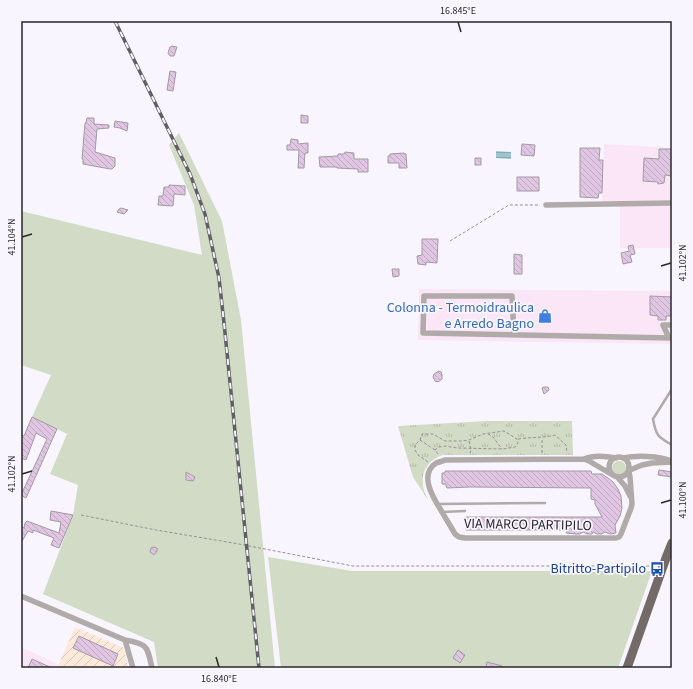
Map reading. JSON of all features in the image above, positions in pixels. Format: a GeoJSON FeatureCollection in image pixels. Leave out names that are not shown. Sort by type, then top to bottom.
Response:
{"type":"FeatureCollection","features":[{"type":"Feature","properties":{"kind":"main road"},"geometry":{"type":"LineString","coordinates":[[627,668],[662,567],[672,543]]}},
{"type":"Feature","properties":{"kind":"street"},"geometry":{"type":"LineString","coordinates":[[546,205],[672,203]]}},
{"type":"Feature","properties":{"kind":"street"},"geometry":{"type":"LineString","coordinates":[[514,335],[512,296],[424,296],[423,333],[514,335],[670,338],[663,325],[672,324]]}},
{"type":"Feature","properties":{"kind":"street","name":"VIA MARCO PARTIPILO"},"geometry":{"type":"LineString","coordinates":[[616,458],[589,457],[584,459],[445,460],[436,464],[432,468],[429,474],[428,482],[430,491],[437,504],[455,534],[459,537],[616,538],[621,534],[631,508],[632,498],[629,471]]}},
{"type":"Feature","properties":{"kind":"street"},"geometry":{"type":"LineString","coordinates":[[632,498],[618,478],[611,474],[609,464],[613,459],[649,457],[663,458],[672,462]]}},
{"type":"Feature","properties":{"kind":"street"},"geometry":{"type":"LineString","coordinates":[[623,458],[626,459],[629,464],[629,471]]}},
{"type":"Feature","properties":{"kind":"street","name":"VIA MARCO PARTIPILO"},"geometry":{"type":"LineString","coordinates":[[584,459],[611,474]]}},
{"type":"Feature","properties":{"kind":"street"},"geometry":{"type":"LineString","coordinates":[[618,478],[624,477],[629,471],[642,465],[672,462]]}},
{"type":"Feature","properties":{"kind":"street"},"geometry":{"type":"LineString","coordinates":[[21,596],[125,640],[145,646],[149,652],[152,668]]}},
{"type":"Feature","properties":{"kind":"street"},"geometry":{"type":"LineString","coordinates":[[125,640],[132,668]]}},
{"type":"Feature","properties":{"kind":"lane"},"geometry":{"type":"LineString","coordinates":[[672,389],[652,419],[654,430],[658,437],[672,445]]}},
{"type":"Feature","properties":{"kind":"lane"},"geometry":{"type":"LineString","coordinates":[[437,504],[545,503]]}},
{"type":"Feature","properties":{"kind":"lane"},"geometry":{"type":"LineString","coordinates":[[442,512],[465,511]]}},
{"type":"Feature","properties":{"kind":"path"},"geometry":{"type":"LineString","coordinates":[[450,241],[509,206],[546,205]]}},
{"type":"Feature","properties":{"kind":"path"},"geometry":{"type":"LineString","coordinates":[[429,462],[418,455],[415,450],[415,445],[420,440],[422,434],[433,434],[445,441],[469,440],[483,434],[504,431],[517,439],[555,435],[566,445],[567,454]]}},
{"type":"Feature","properties":{"kind":"path"},"geometry":{"type":"LineString","coordinates":[[487,433],[493,437],[503,449]]}},
{"type":"Feature","properties":{"kind":"path"},"geometry":{"type":"LineString","coordinates":[[542,437],[542,454]]}},
{"type":"Feature","properties":{"kind":"path"},"geometry":{"type":"LineString","coordinates":[[435,450],[439,447],[446,446],[457,448],[503,449],[515,447],[518,443],[517,439]]}},
{"type":"Feature","properties":{"kind":"path"},"geometry":{"type":"LineString","coordinates":[[420,440],[435,450],[439,456]]}},
{"type":"Feature","properties":{"kind":"path"},"geometry":{"type":"LineString","coordinates":[[469,440],[471,450],[470,454]]}},
{"type":"Feature","properties":{"kind":"path"},"geometry":{"type":"LineString","coordinates":[[445,441],[446,446]]}},
{"type":"Feature","properties":{"kind":"path"},"geometry":{"type":"LineString","coordinates":[[80,515],[353,566],[662,567]]}},
{"type":"Feature","properties":{"kind":"shaded area"},"geometry":{"type":"Polygon","coordinates":[[[604,144],[672,148],[672,201],[602,202],[604,144]]]}},
{"type":"Feature","properties":{"kind":"shaded area"},"geometry":{"type":"Polygon","coordinates":[[[620,206],[672,206],[672,248],[620,248],[620,206]]]}},
{"type":"Feature","properties":{"kind":"shaded area","name":"Colonna - Termoidraulica e Arredo Bagno"},"geometry":{"type":"Polygon","coordinates":[[[419,289],[672,291],[672,344],[418,340],[419,289]]]}},
{"type":"Feature","properties":{"kind":"shaded area"},"geometry":{"type":"Polygon","coordinates":[[[75,627],[124,648],[128,668],[57,668],[75,627]]]}},
{"type":"Feature","properties":{"kind":"shaded area"},"geometry":{"type":"Polygon","coordinates":[[[21,647],[58,664],[57,668],[21,668],[21,647]]]}},
{"type":"Feature","properties":{"kind":"green space"},"geometry":{"type":"Polygon","coordinates":[[[179,133],[222,221],[241,320],[275,668],[158,668],[154,642],[43,594],[73,515],[78,485],[50,474],[67,434],[32,417],[51,375],[21,365],[21,211],[202,255],[194,205],[169,145],[179,133]]]}},
{"type":"Feature","properties":{"kind":"green space"},"geometry":{"type":"Polygon","coordinates":[[[487,421],[572,421],[573,455],[443,455],[430,462],[423,474],[424,488],[428,500],[413,477],[398,426],[487,421]]]}},
{"type":"Feature","properties":{"kind":"green space"},"geometry":{"type":"Polygon","coordinates":[[[616,461],[622,461],[626,465],[626,471],[622,475],[616,475],[612,471],[612,465],[616,461]]]}},
{"type":"Feature","properties":{"kind":"green space"},"geometry":{"type":"Polygon","coordinates":[[[268,557],[352,571],[652,571],[618,668],[281,668],[268,557]]]}},
{"type":"Feature","properties":{"kind":"water"},"geometry":{"type":"Polygon","coordinates":[[[496,151],[511,152],[511,159],[496,158],[496,151]]]}},
{"type":"Feature","properties":{"kind":"building"},"geometry":{"type":"Polygon","coordinates":[[[170,47],[177,47],[174,56],[170,56],[168,53],[170,47]]]}},
{"type":"Feature","properties":{"kind":"building"},"geometry":{"type":"Polygon","coordinates":[[[170,71],[176,72],[173,91],[167,90],[170,71]]]}},
{"type":"Feature","properties":{"kind":"building"},"geometry":{"type":"Polygon","coordinates":[[[301,115],[308,116],[308,123],[301,123],[301,115]]]}},
{"type":"Feature","properties":{"kind":"building"},"geometry":{"type":"Polygon","coordinates":[[[87,118],[94,118],[94,124],[109,125],[109,128],[97,129],[95,152],[115,158],[115,166],[112,169],[83,164],[82,159],[85,123],[87,118]]]}},
{"type":"Feature","properties":{"kind":"building"},"geometry":{"type":"Polygon","coordinates":[[[115,121],[128,123],[127,131],[114,127],[115,121]]]}},
{"type":"Feature","properties":{"kind":"building"},"geometry":{"type":"Polygon","coordinates":[[[291,139],[298,140],[298,144],[308,143],[308,153],[305,153],[304,168],[298,168],[299,150],[287,150],[287,145],[290,145],[291,139]]]}},
{"type":"Feature","properties":{"kind":"building"},"geometry":{"type":"Polygon","coordinates":[[[522,144],[535,145],[534,156],[521,155],[522,144]]]}},
{"type":"Feature","properties":{"kind":"building"},"geometry":{"type":"Polygon","coordinates":[[[580,148],[600,148],[599,160],[603,160],[602,193],[599,193],[598,198],[580,197],[580,148]]]}},
{"type":"Feature","properties":{"kind":"building"},"geometry":{"type":"Polygon","coordinates":[[[659,149],[672,149],[672,176],[665,175],[664,183],[658,184],[658,182],[643,181],[644,158],[659,159],[659,149]]]}},
{"type":"Feature","properties":{"kind":"building"},"geometry":{"type":"Polygon","coordinates":[[[345,152],[354,153],[354,159],[368,159],[368,172],[358,172],[358,169],[320,167],[319,157],[338,156],[338,154],[344,154],[345,152]]]}},
{"type":"Feature","properties":{"kind":"building"},"geometry":{"type":"Polygon","coordinates":[[[390,154],[406,154],[407,168],[399,168],[399,163],[388,163],[388,156],[390,156],[390,154]]]}},
{"type":"Feature","properties":{"kind":"building"},"geometry":{"type":"Polygon","coordinates":[[[475,158],[481,158],[481,165],[475,165],[475,158]]]}},
{"type":"Feature","properties":{"kind":"building"},"geometry":{"type":"Polygon","coordinates":[[[517,177],[539,177],[539,191],[517,191],[517,177]]]}},
{"type":"Feature","properties":{"kind":"building"},"geometry":{"type":"Polygon","coordinates":[[[169,185],[185,186],[185,195],[174,194],[173,206],[158,205],[159,196],[163,196],[164,187],[169,187],[169,185]]]}},
{"type":"Feature","properties":{"kind":"building"},"geometry":{"type":"Polygon","coordinates":[[[121,208],[128,210],[124,214],[117,212],[121,208]]]}},
{"type":"Feature","properties":{"kind":"building"},"geometry":{"type":"Polygon","coordinates":[[[422,239],[438,239],[437,263],[426,262],[426,265],[418,264],[417,256],[422,255],[422,239]]]}},
{"type":"Feature","properties":{"kind":"building"},"geometry":{"type":"Polygon","coordinates":[[[633,245],[635,254],[630,255],[632,262],[623,264],[621,253],[629,251],[628,246],[633,245]]]}},
{"type":"Feature","properties":{"kind":"building"},"geometry":{"type":"Polygon","coordinates":[[[514,254],[522,255],[522,274],[514,274],[514,254]]]}},
{"type":"Feature","properties":{"kind":"building"},"geometry":{"type":"Polygon","coordinates":[[[392,269],[399,269],[399,276],[393,277],[392,269]]]}},
{"type":"Feature","properties":{"kind":"building"},"geometry":{"type":"Polygon","coordinates":[[[650,296],[672,297],[672,316],[666,316],[666,320],[658,320],[658,316],[650,315],[650,296]]]}},
{"type":"Feature","properties":{"kind":"building"},"geometry":{"type":"Polygon","coordinates":[[[439,371],[441,372],[442,379],[438,382],[435,381],[433,377],[434,374],[439,371]]]}},
{"type":"Feature","properties":{"kind":"building"},"geometry":{"type":"Polygon","coordinates":[[[548,387],[549,390],[544,394],[542,388],[548,387]]]}},
{"type":"Feature","properties":{"kind":"building"},"geometry":{"type":"Polygon","coordinates":[[[32,417],[57,429],[26,498],[21,495],[47,439],[36,433],[26,460],[21,458],[21,435],[24,436],[32,417]]]}},
{"type":"Feature","properties":{"kind":"building"},"geometry":{"type":"Polygon","coordinates":[[[659,470],[672,472],[672,477],[658,475],[659,470]]]}},
{"type":"Feature","properties":{"kind":"building"},"geometry":{"type":"Polygon","coordinates":[[[445,471],[591,471],[592,474],[602,474],[613,482],[621,496],[622,508],[615,525],[616,533],[610,534],[605,532],[602,534],[597,534],[593,532],[592,534],[587,534],[583,532],[576,534],[566,533],[567,530],[466,530],[466,517],[602,517],[595,504],[595,500],[591,499],[591,488],[447,488],[446,484],[442,484],[442,473],[445,473],[445,471]]]}},
{"type":"Feature","properties":{"kind":"building"},"geometry":{"type":"Polygon","coordinates":[[[186,472],[195,477],[193,481],[186,480],[186,472]]]}},
{"type":"Feature","properties":{"kind":"building"},"geometry":{"type":"Polygon","coordinates":[[[51,511],[73,515],[59,548],[51,545],[54,538],[33,530],[33,533],[28,531],[21,543],[21,526],[24,528],[27,521],[59,533],[61,522],[50,520],[51,511]]]}},
{"type":"Feature","properties":{"kind":"building"},"geometry":{"type":"Polygon","coordinates":[[[151,548],[157,548],[154,555],[150,552],[151,548]]]}},
{"type":"Feature","properties":{"kind":"building"},"geometry":{"type":"Polygon","coordinates":[[[79,636],[118,654],[113,666],[73,648],[79,636]]]}},
{"type":"Feature","properties":{"kind":"building"},"geometry":{"type":"Polygon","coordinates":[[[458,650],[465,655],[460,663],[453,658],[458,650]]]}},
{"type":"Feature","properties":{"kind":"building"},"geometry":{"type":"Polygon","coordinates":[[[32,659],[52,668],[28,668],[32,659]]]}},
{"type":"Feature","properties":{"kind":"building"},"geometry":{"type":"Polygon","coordinates":[[[487,662],[502,666],[502,668],[486,668],[487,662]]]}},
{"type":"Feature","properties":{"kind":"railway"},"geometry":{"type":"LineString","coordinates":[[115,21],[190,174],[205,214],[219,278],[259,668]]}},
{"type":"Feature","properties":{"kind":"place","name":"Colonna - Termoidraulica e Arredo Bagno"},"geometry":{"type":"Point","coordinates":[545,316]}},
{"type":"Feature","properties":{"kind":"place","name":"Bitritto-Partipilo"},"geometry":{"type":"Point","coordinates":[657,569]}}]}
